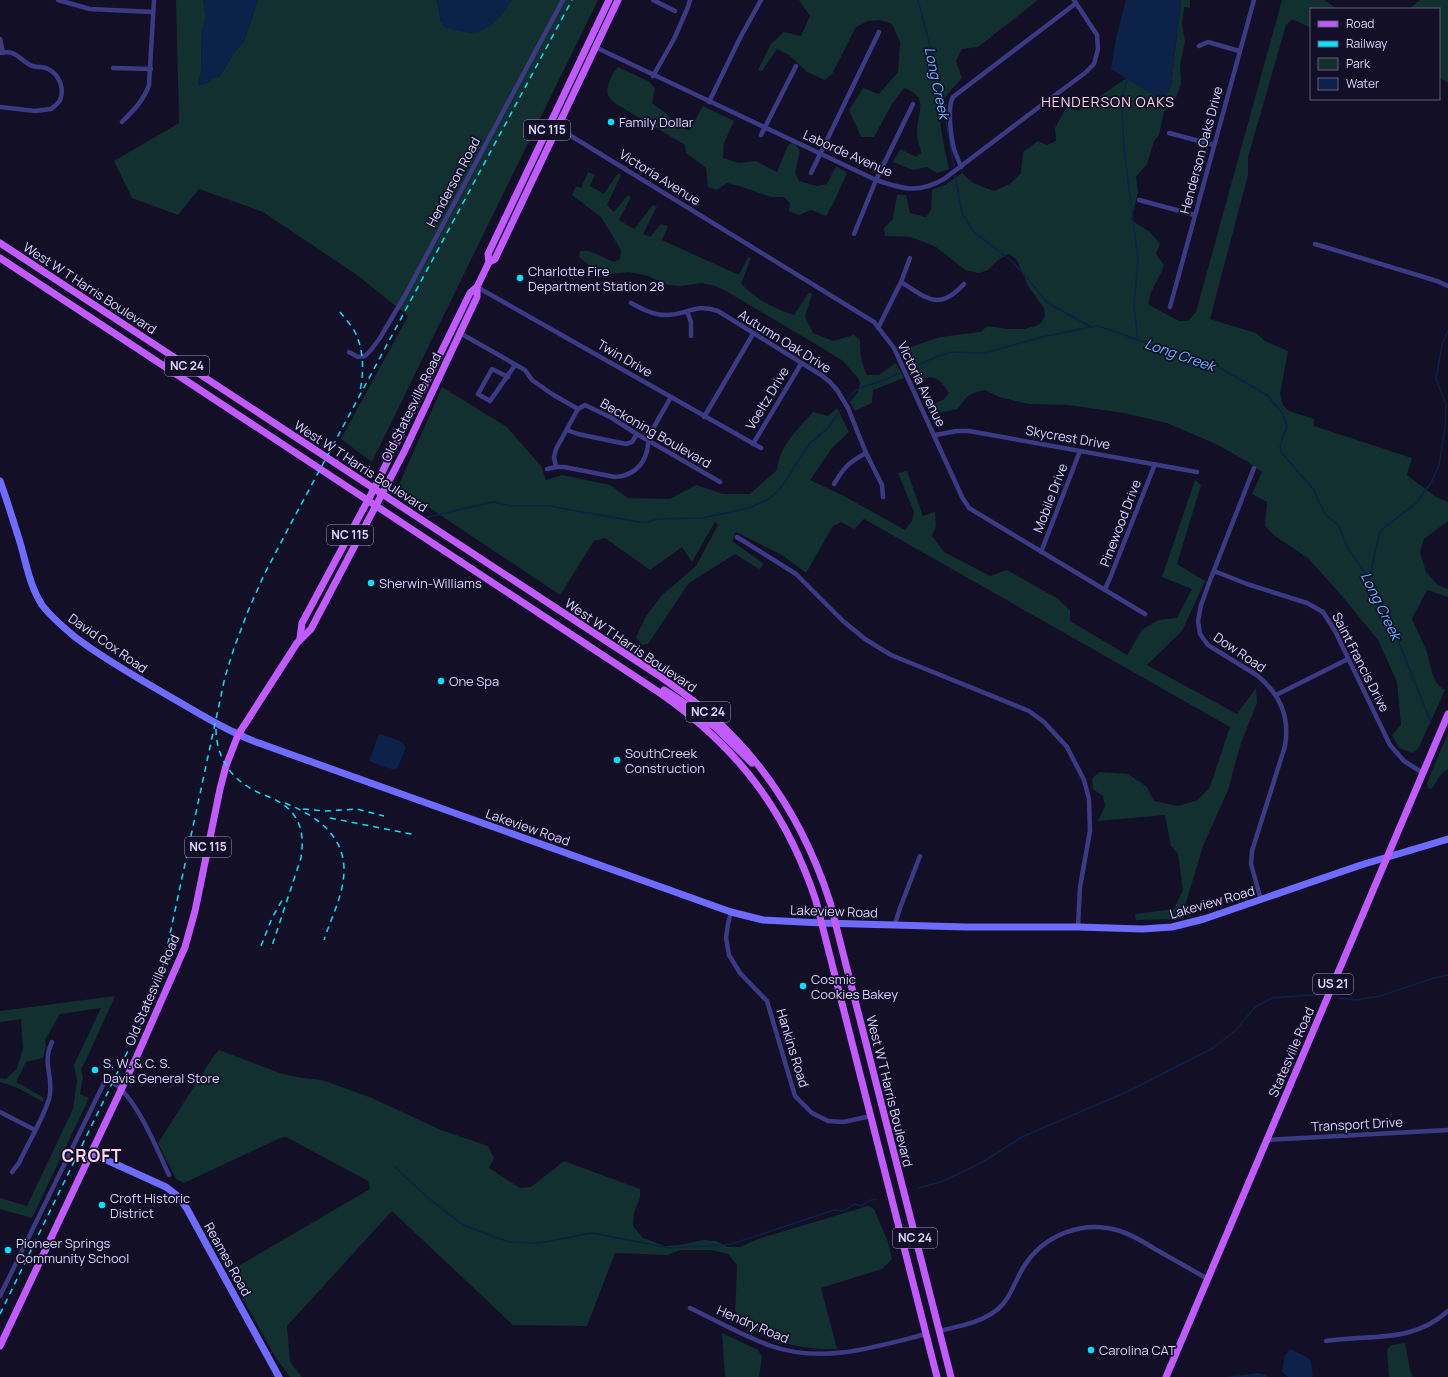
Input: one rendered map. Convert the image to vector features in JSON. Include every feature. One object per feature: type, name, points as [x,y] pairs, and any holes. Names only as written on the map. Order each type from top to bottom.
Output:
[{"type":"main road","name":"Old Statesville Road","points":[[303,636],[302,623],[368,501],[470,293],[477,287],[489,262],[495,259],[609,0]]},
{"type":"main road","name":"Old Statesville Road","points":[[554,125],[618,0]]},
{"type":"main road","name":"West W T Harris Boulevard","points":[[0,243],[658,675],[712,716],[742,746],[771,781],[791,811],[811,850],[823,880],[836,924],[951,1377]]},
{"type":"main road","name":"West W T Harris Boulevard","points":[[0,258],[675,703],[700,722],[729,750],[754,780],[779,817],[807,873],[822,924],[937,1377]]},
{"type":"main road","name":"Old Statesville Road","points":[[0,1346],[157,1013],[185,947],[195,911],[220,789],[226,766],[238,735],[303,636],[311,629],[407,444],[477,297],[477,287]]},
{"type":"main road","name":"David Cox Road","points":[[0,481],[35,591],[42,605],[52,617],[79,640],[111,663],[238,735]]},
{"type":"main road","points":[[303,636],[309,618],[328,584],[341,552]]},
{"type":"main road","points":[[628,672],[659,687],[700,713],[712,716]]},
{"type":"main road","name":"Statesville Road","points":[[1166,1377],[1448,714]]},
{"type":"main road","points":[[700,722],[709,723],[718,729],[771,781]]},
{"type":"main road","name":"Lakeview Road","points":[[238,735],[531,842],[731,912],[763,920],[822,924],[896,924],[966,927],[1078,927],[1142,929],[1172,927],[1204,919],[1360,865],[1448,839]]},
{"type":"main road","name":"Reames Road","points":[[90,1153],[163,1186],[174,1192],[179,1197],[280,1377]]},
{"type":"street","points":[[58,0],[90,9],[153,12]]},
{"type":"street","points":[[122,122],[146,94],[149,85],[154,0]]},
{"type":"street","name":"Henderson Road","points":[[349,352],[358,357],[365,356],[380,338],[412,282],[563,0]]},
{"type":"street","points":[[653,0],[675,11]]},
{"type":"street","points":[[653,76],[674,38],[690,0]]},
{"type":"street","points":[[709,102],[740,38],[761,0]]},
{"type":"street","name":"Henderson Oaks Drive","points":[[1170,307],[1254,0]]},
{"type":"street","points":[[961,167],[954,149],[950,114],[950,102],[955,94],[1036,34],[1074,2]]},
{"type":"street","name":"Laborde Avenue","points":[[595,47],[653,76],[821,153],[876,180],[901,188],[919,188],[935,184],[961,167],[1039,106],[1085,74],[1094,64],[1098,49],[1097,35],[1074,2]]},
{"type":"street","points":[[811,173],[879,32]]},
{"type":"street","points":[[0,39],[1,53],[15,53],[31,65],[47,68],[57,75],[62,86],[60,100],[51,110],[35,111],[0,107]]},
{"type":"street","points":[[1199,46],[1208,42],[1239,51]]},
{"type":"street","points":[[761,135],[796,66]]},
{"type":"street","points":[[113,68],[151,69]]},
{"type":"street","points":[[854,234],[876,180],[913,104]]},
{"type":"street","name":"Victoria Avenue","points":[[554,125],[874,322],[894,348],[962,497],[969,508],[1145,614]]},
{"type":"street","points":[[1170,133],[1214,146]]},
{"type":"street","points":[[1139,200],[1195,215]]},
{"type":"street","points":[[1315,244],[1433,279],[1448,286]]},
{"type":"street","points":[[878,328],[910,258]]},
{"type":"street","points":[[900,282],[934,301],[956,292],[964,284]]},
{"type":"street","name":"Twin Drive","points":[[477,287],[761,448]]},
{"type":"street","name":"Autumn Oak Drive","points":[[631,303],[640,308],[658,314],[667,315],[703,308],[718,311],[801,364],[821,375],[837,390],[848,408],[866,453],[882,485],[883,497]]},
{"type":"street","points":[[687,311],[691,322],[692,336]]},
{"type":"street","name":"Beckoning Boulevard","points":[[460,334],[525,370],[532,380],[578,409],[585,405],[610,417],[648,441],[720,482]]},
{"type":"street","points":[[704,417],[753,334]]},
{"type":"street","name":"Voeltz Drive","points":[[752,444],[801,364]]},
{"type":"street","points":[[508,377],[492,369],[478,394],[490,401],[508,377],[515,365]]},
{"type":"street","points":[[548,469],[564,467],[615,476],[622,476],[632,473],[642,462],[650,434],[671,398]]},
{"type":"street","points":[[556,467],[554,457],[556,449],[578,409]]},
{"type":"street","points":[[567,430],[578,434],[626,444],[632,442],[637,434]]},
{"type":"street","name":"Skycrest Drive","points":[[935,435],[957,431],[969,431],[1197,472]]},
{"type":"street","name":"Mobile Drive","points":[[1041,552],[1080,451]]},
{"type":"street","points":[[834,484],[848,463],[866,453]]},
{"type":"street","name":"Pinewood Drive","points":[[1105,589],[1154,464]]},
{"type":"street","name":"Dow Road","points":[[1254,468],[1199,614],[1199,627],[1202,637],[1213,649],[1258,676],[1276,695],[1286,724],[1286,740],[1281,762],[1252,851],[1252,864],[1261,900]]},
{"type":"street","points":[[737,537],[796,574],[843,621],[865,640],[891,655],[1028,711],[1044,722],[1067,747],[1084,780],[1089,799],[1090,831],[1080,887],[1078,927]]},
{"type":"street","name":"Saint Francis Drive","points":[[1214,571],[1318,608],[1329,620],[1387,739],[1395,752],[1404,762],[1423,773]]},
{"type":"street","points":[[1276,695],[1348,659]]},
{"type":"street","points":[[896,924],[900,908],[920,856]]},
{"type":"street","name":"Hankins Road","points":[[731,912],[726,938],[729,955],[740,973],[767,1001],[795,1096],[812,1113],[828,1121],[843,1122],[871,1116]]},
{"type":"street","points":[[12,1172],[19,1163],[49,1099],[51,1087],[47,1056],[52,1042]]},
{"type":"street","points":[[0,1296],[104,1083],[108,1080],[116,1083],[135,1108],[169,1175]]},
{"type":"street","points":[[0,1112],[35,1130]]},
{"type":"street","name":"Transport Drive","points":[[1266,1140],[1448,1130]]},
{"type":"street","points":[[939,1331],[984,1319],[992,1313],[1005,1301],[1024,1266],[1035,1252],[1052,1238],[1073,1229],[1097,1227],[1120,1231],[1135,1237],[1208,1279]]},
{"type":"street","name":"Hendry Road","points":[[690,1308],[770,1346],[800,1353],[829,1355],[859,1351],[926,1334]]},
{"type":"street","points":[[1326,1341],[1349,1338],[1386,1337],[1402,1334],[1428,1325],[1448,1311]]},
{"type":"green space","points":[[176,0],[203,0],[206,18],[202,30],[201,70],[198,86],[209,82],[213,78],[218,78],[232,55],[244,41],[258,0],[437,0],[441,22],[459,29],[474,32],[488,27],[503,13],[512,0],[598,0],[372,462],[341,439],[408,316],[357,275],[263,212],[199,189],[178,215],[132,198],[114,161],[179,123]]},
{"type":"green space","points":[[799,0],[1038,0],[978,47],[962,49],[956,61],[962,78],[950,91],[941,106],[940,112],[941,128],[949,169],[937,173],[927,167],[913,170],[893,162],[900,149],[916,157],[921,153],[917,132],[920,104],[919,99],[912,91],[904,88],[892,104],[874,137],[861,137],[849,110],[863,88],[879,94],[898,72],[900,42],[892,24],[879,20],[868,21],[856,27],[832,74],[825,80],[807,72],[789,55],[777,49],[762,71],[758,70],[771,44],[784,32],[801,36],[810,16]]},
{"type":"green space","points":[[1181,0],[1190,0],[1190,8],[1184,7],[1182,25],[1185,41],[1180,66],[1181,83],[1175,101],[1164,112],[1159,135],[1154,141],[1147,164],[1136,177],[1138,192],[1131,220],[1150,232],[1160,244],[1156,254],[1164,265],[1150,295],[1149,305],[1179,321],[1188,321],[1196,312],[1282,0],[1324,0],[1336,8],[1310,8],[1310,28],[1292,19],[1286,25],[1248,157],[1248,175],[1210,319],[1256,333],[1265,341],[1288,351],[1280,394],[1283,405],[1289,411],[1314,419],[1314,426],[1412,458],[1407,475],[1436,497],[1448,502],[1448,521],[1424,539],[1420,552],[1426,572],[1438,585],[1448,589],[1448,597],[1427,590],[1412,619],[1426,650],[1434,678],[1440,687],[1445,690],[1419,747],[1413,753],[1399,748],[1392,735],[1401,725],[1397,682],[1378,640],[1309,559],[1275,536],[1265,526],[1267,502],[1252,494],[1262,472],[1248,462],[1218,445],[1167,423],[1124,413],[1068,405],[1029,404],[999,397],[985,390],[969,396],[958,409],[938,413],[930,412],[927,406],[943,400],[949,393],[936,379],[928,378],[916,380],[899,351],[940,337],[981,332],[987,326],[1008,329],[1024,329],[1041,323],[1045,316],[1044,308],[1028,286],[1017,260],[1009,254],[998,260],[988,270],[979,273],[965,270],[936,247],[911,237],[885,236],[884,228],[893,219],[897,195],[906,195],[910,213],[926,217],[931,210],[932,190],[945,185],[962,173],[973,183],[994,191],[1010,184],[1021,173],[1023,152],[1038,141],[1047,145],[1056,141],[1055,128],[1067,106],[1078,111],[1127,78],[1155,96],[1165,97],[1171,86]]},
{"type":"green space","points":[[1420,0],[1448,0],[1448,83],[1440,78],[1440,8],[1410,8]]},
{"type":"green space","points":[[618,67],[648,81],[655,88],[652,103],[667,114],[675,124],[689,131],[703,106],[734,121],[724,143],[723,158],[738,163],[756,161],[777,172],[788,145],[794,142],[800,151],[795,173],[799,181],[817,186],[827,184],[836,166],[847,173],[826,216],[811,210],[799,215],[789,211],[790,203],[784,197],[771,197],[727,183],[717,190],[708,187],[706,168],[686,153],[685,145],[616,104],[610,98],[607,90],[608,86],[613,73]]},
{"type":"green space","points":[[588,172],[595,175],[590,186],[604,194],[618,173],[621,175],[607,205],[614,212],[628,195],[631,197],[619,220],[634,229],[653,205],[657,206],[643,234],[650,237],[661,224],[668,226],[662,240],[739,275],[748,257],[751,258],[741,284],[752,294],[772,306],[794,315],[809,292],[812,294],[805,317],[813,333],[833,341],[854,335],[860,340],[861,358],[867,375],[879,375],[896,363],[904,378],[873,390],[872,403],[855,411],[850,402],[858,392],[860,383],[858,378],[843,361],[726,291],[715,286],[702,283],[680,286],[668,285],[648,276],[629,272],[612,274],[590,266],[579,257],[580,251],[589,251],[614,262],[620,259],[621,250],[601,217],[572,195],[576,186],[581,188]]},
{"type":"green space","points":[[442,387],[507,427],[541,466],[546,480],[562,475],[610,485],[628,498],[670,499],[696,485],[723,494],[750,494],[777,470],[781,453],[785,446],[790,438],[813,412],[828,416],[837,408],[849,432],[832,448],[810,480],[842,495],[905,530],[912,521],[914,512],[898,473],[907,471],[923,516],[935,512],[936,526],[932,536],[944,552],[990,576],[1007,570],[1058,599],[1070,610],[1070,621],[1127,655],[1142,630],[1158,620],[1177,618],[1192,589],[1162,577],[1195,480],[1201,485],[1177,564],[1205,581],[1182,631],[1147,665],[1237,714],[1256,688],[1257,703],[1241,743],[1228,790],[1203,846],[1181,919],[1136,920],[1135,914],[1174,909],[1183,890],[1178,854],[1171,846],[1165,815],[1098,821],[1105,806],[1103,796],[1093,789],[1092,778],[1100,772],[1128,774],[1147,787],[1154,801],[1178,806],[1198,800],[1210,787],[1230,727],[864,519],[854,529],[841,522],[833,526],[806,573],[782,555],[736,532],[732,541],[764,564],[759,569],[735,554],[689,583],[648,644],[642,645],[636,637],[645,618],[661,596],[696,566],[718,525],[715,522],[692,562],[682,547],[650,570],[605,538],[594,541],[560,595],[398,487]]},
{"type":"green space","points":[[1448,733],[1448,769],[1440,776],[1431,789],[1428,788],[1427,783]]},
{"type":"green space","points":[[115,996],[81,1069],[83,1077],[80,1094],[89,1098],[32,1218],[0,1209],[0,1198],[27,1206],[73,1109],[77,1081],[74,1065],[101,1008],[60,1014],[45,1040],[46,1046],[43,1058],[26,1062],[16,1082],[44,1098],[43,1102],[18,1088],[0,1082],[0,1078],[6,1079],[17,1069],[23,1049],[21,1019],[0,1022],[0,1011]]},
{"type":"green space","points":[[219,1050],[280,1073],[296,1077],[322,1080],[372,1098],[441,1130],[488,1146],[494,1158],[489,1168],[520,1188],[531,1187],[564,1161],[640,1189],[640,1197],[634,1213],[633,1226],[643,1238],[665,1246],[680,1245],[703,1240],[716,1241],[728,1247],[740,1247],[758,1239],[868,1206],[874,1209],[888,1242],[892,1259],[882,1269],[821,1288],[837,1349],[809,1348],[784,1343],[735,1323],[737,1265],[728,1254],[711,1250],[680,1250],[667,1255],[615,1253],[587,1326],[513,1325],[392,1211],[287,1326],[290,1362],[302,1377],[290,1377],[276,1358],[228,1272],[370,1189],[368,1181],[286,1137],[280,1138],[184,1183],[176,1179],[158,1143]]},
{"type":"green space","points":[[722,1333],[758,1350],[762,1357],[759,1377],[725,1377]]},
{"type":"green space","points":[[1405,1343],[1410,1370],[1413,1377],[1389,1377],[1387,1350],[1391,1345]]},
{"type":"water","points":[[203,0],[258,0],[244,41],[232,55],[218,78],[213,78],[210,82],[198,86],[201,70],[202,29],[206,18]]},
{"type":"water","points":[[437,0],[512,0],[503,13],[492,23],[480,31],[470,33],[445,28],[441,22]]},
{"type":"water","points":[[1126,0],[1181,0],[1171,86],[1165,97],[1155,96],[1111,69],[1116,38]]},
{"type":"water","points":[[379,734],[398,740],[406,747],[398,767],[395,769],[387,768],[369,761]]},
{"type":"water","points":[[1291,1349],[1310,1360],[1313,1377],[1288,1377],[1282,1372],[1285,1355]]},
{"type":"water","points":[[1258,1373],[1267,1375],[1267,1377],[1226,1377]]},
{"type":"waterway","name":"Long Creek","points":[[918,0],[939,81],[954,167]]},
{"type":"waterway","points":[[1128,78],[1123,93],[1122,108],[1124,149],[1138,259],[1134,306],[1138,340]]},
{"type":"waterway","name":"Long Creek","points":[[955,175],[962,213],[973,231],[1014,263],[1048,303],[1091,327]]},
{"type":"waterway","name":"Long Creek","points":[[908,369],[951,352],[985,353],[1042,337],[1096,326],[1167,351],[1210,362],[1267,395],[1283,414],[1287,427],[1280,445],[1281,452],[1313,489],[1325,514],[1339,526],[1347,547],[1369,579],[1388,615],[1431,723]]},
{"type":"waterway","points":[[1369,579],[1380,531],[1416,503],[1431,483],[1439,465],[1445,428],[1446,404],[1436,379],[1442,345],[1448,331]]},
{"type":"waterway","points":[[847,400],[859,388],[902,372]]},
{"type":"waterway","points":[[428,517],[493,502],[512,506],[549,506],[645,523],[657,519],[702,518],[749,508],[769,499],[780,489],[810,443],[828,428],[841,410]]},
{"type":"waterway","points":[[1339,998],[1356,1000],[1380,996],[1434,978],[1448,975]]},
{"type":"waterway","points":[[919,1188],[941,1182],[981,1163],[1022,1137],[1131,1090],[1213,1048],[1235,1031],[1255,1007],[1272,998],[1319,995]]},
{"type":"waterway","points":[[395,1167],[427,1197],[463,1225],[509,1242],[539,1243],[592,1233],[670,1248],[732,1244],[834,1210],[844,1211],[854,1204],[862,1206],[868,1201],[876,1199]]},
{"type":"railway","points":[[0,1314],[141,1024],[150,1002],[164,962],[225,677],[248,611],[264,575],[288,529],[572,0]]},
{"type":"railway","points":[[340,312],[355,332],[360,346],[363,369],[360,391]]},
{"type":"railway","points":[[216,729],[218,746],[228,769],[240,781],[250,788],[283,804],[295,817],[301,831],[301,858],[271,949]]},
{"type":"railway","points":[[285,803],[310,815],[321,823],[337,842],[342,854],[344,867],[342,889],[324,940]]},
{"type":"railway","points":[[303,809],[326,811],[357,809],[384,816]]},
{"type":"railway","points":[[330,818],[416,835]]},
{"type":"railway","points":[[261,946],[272,918],[284,897]]},
{"type":"place","name":"Family Dollar","points":[[611,122]]},
{"type":"place","name":"Charlotte Fire Department Station 28","points":[[520,278]]},
{"type":"place","name":"Sherwin-Williams","points":[[371,583]]},
{"type":"place","name":"One Spa","points":[[441,681]]},
{"type":"place","name":"SouthCreek Construction","points":[[617,760]]},
{"type":"place","name":"Cosmic Cookies Bakey","points":[[803,986]]},
{"type":"place","name":"S. W. & C. S. Davis General Store","points":[[95,1070]]},
{"type":"place","name":"Croft Historic District","points":[[102,1205]]},
{"type":"place","name":"Pioneer Springs Community School","points":[[8,1250]]},
{"type":"place","name":"Carolina CAT","points":[[1091,1350]]},
{"type":"district","name":"HENDERSON OAKS","points":[[1108,102]]},
{"type":"district","name":"CROFT","points":[[92,1156]]}]
